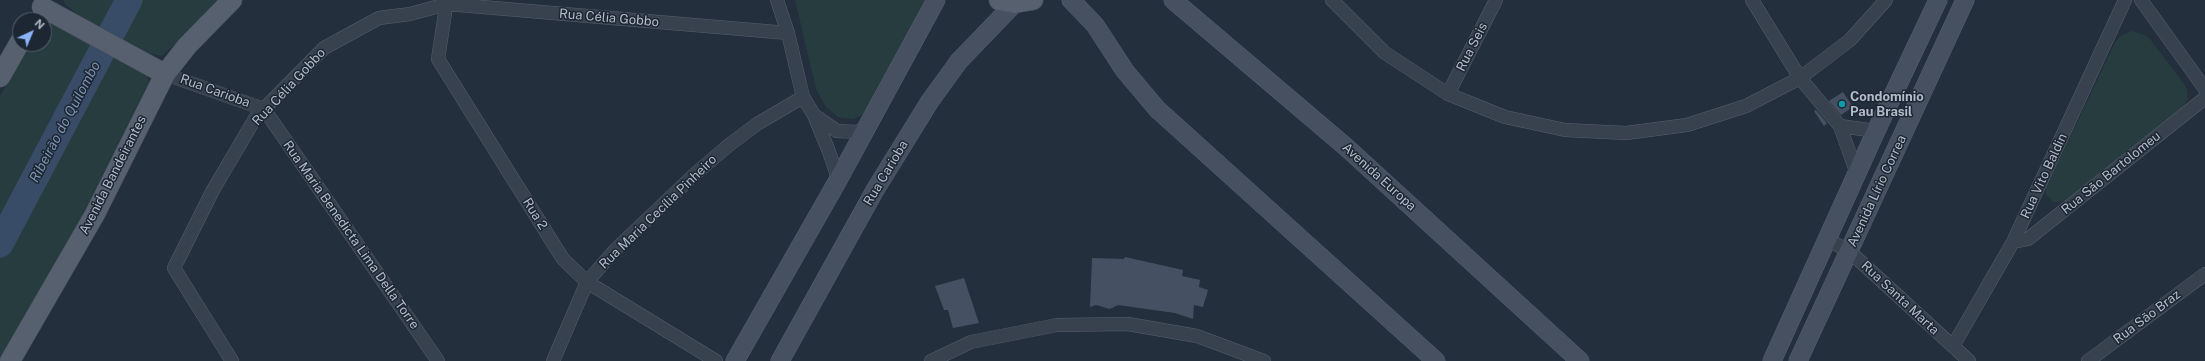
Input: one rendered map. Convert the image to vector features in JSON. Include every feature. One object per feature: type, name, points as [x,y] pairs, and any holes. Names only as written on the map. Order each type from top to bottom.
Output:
[{"type":"main road","name":"Avenida Bandeirantes","points":[[10,361],[95,214],[165,74],[187,46],[232,0]]},
{"type":"main road","points":[[735,361],[837,182],[936,0]]},
{"type":"main road","points":[[1071,0],[1094,25],[1125,71],[1157,109],[1436,361]]},
{"type":"main road","name":"Avenida Europa","points":[[1173,0],[1346,147],[1580,361]]},
{"type":"main road","name":"Avenida Lírio Correa","points":[[1772,361],[1876,131],[1938,0]]},
{"type":"main road","name":"Avenida Lírio Correa","points":[[1798,361],[1965,0]]},
{"type":"main road","name":"Rua Carioba","points":[[780,361],[875,190],[930,101],[959,62],[1016,1]]},
{"type":"main road","points":[[41,9],[81,28],[165,74]]},
{"type":"main road","points":[[0,77],[14,52]]},
{"type":"street","points":[[777,0],[788,33],[803,97],[814,114],[836,172],[837,182]]},
{"type":"street","points":[[1332,0],[1385,53],[1448,94],[1505,117],[1527,122],[1565,130],[1626,133],[1687,125],[1746,106],[1800,78],[1850,40],[1886,0]]},
{"type":"street","name":"Rua Seis","points":[[1448,94],[1496,0]]},
{"type":"street","points":[[1752,0],[1800,78],[1840,126],[1857,174]]},
{"type":"street","name":"Rua Vito Baldin","points":[[1953,346],[2013,242],[2125,0]]},
{"type":"street","points":[[2141,0],[2205,89]]},
{"type":"street","name":"Rua Célia Gobbo","points":[[232,361],[174,268],[213,190],[256,117],[324,48],[379,18],[410,14],[447,2],[788,33]]},
{"type":"street","name":"Rua 2","points":[[447,2],[438,59],[563,259],[587,282],[716,361]]},
{"type":"street","name":"Rua Carioba","points":[[165,74],[264,109]]},
{"type":"street","name":"Rua Maria Cecília Pinheiro","points":[[553,361],[587,282],[615,250],[695,174],[757,124],[803,97]]},
{"type":"street","name":"Rua São Bartolomeu","points":[[2013,242],[2028,239],[2205,98]]},
{"type":"street","name":"Rua Maria Benedicta Lima Della Torre","points":[[264,109],[438,361]]},
{"type":"street","points":[[814,114],[837,131],[858,132],[866,128]]},
{"type":"street","points":[[1840,126],[1876,131]]},
{"type":"street","name":"Rua Santa Marta","points":[[1828,240],[1849,250],[1969,361]]},
{"type":"street","name":"Rua São Braz","points":[[2088,361],[2205,274]]},
{"type":"street","points":[[931,361],[971,342],[1057,325],[1128,324],[1197,336],[1264,361]]},
{"type":"green space","points":[[64,0],[217,0],[180,40],[161,56],[149,53],[78,15],[65,4]]},
{"type":"green space","points":[[795,0],[927,0],[867,110],[861,116],[853,119],[838,117],[826,107],[816,89]]},
{"type":"green space","points":[[52,21],[56,21],[145,71],[149,82],[86,209],[0,358],[0,96],[25,52],[52,52]]},
{"type":"green space","points":[[2131,31],[2145,35],[2150,39],[2185,85],[2188,99],[2182,108],[2064,201],[2053,202],[2046,194],[2046,187],[2115,43],[2119,37]]},
{"type":"building","name":"Condomínio Pau Brasil","points":[[1843,92],[1853,107],[1841,115],[1829,101]]},
{"type":"building","points":[[1816,110],[1827,123],[1824,126],[1814,111]]},
{"type":"building","points":[[1125,257],[1183,270],[1182,276],[1200,280],[1199,287],[1208,290],[1203,307],[1194,305],[1193,319],[1175,313],[1118,305],[1110,309],[1096,305],[1090,307],[1092,258],[1124,259]]},
{"type":"building","points":[[964,278],[979,323],[953,328],[948,310],[944,310],[935,286]]},
{"type":"waterway","name":"Ribeirão do Quilombo","points":[[0,244],[129,0]]},
{"type":"place","name":"Condomínio Pau Brasil","points":[[1842,104]]}]
